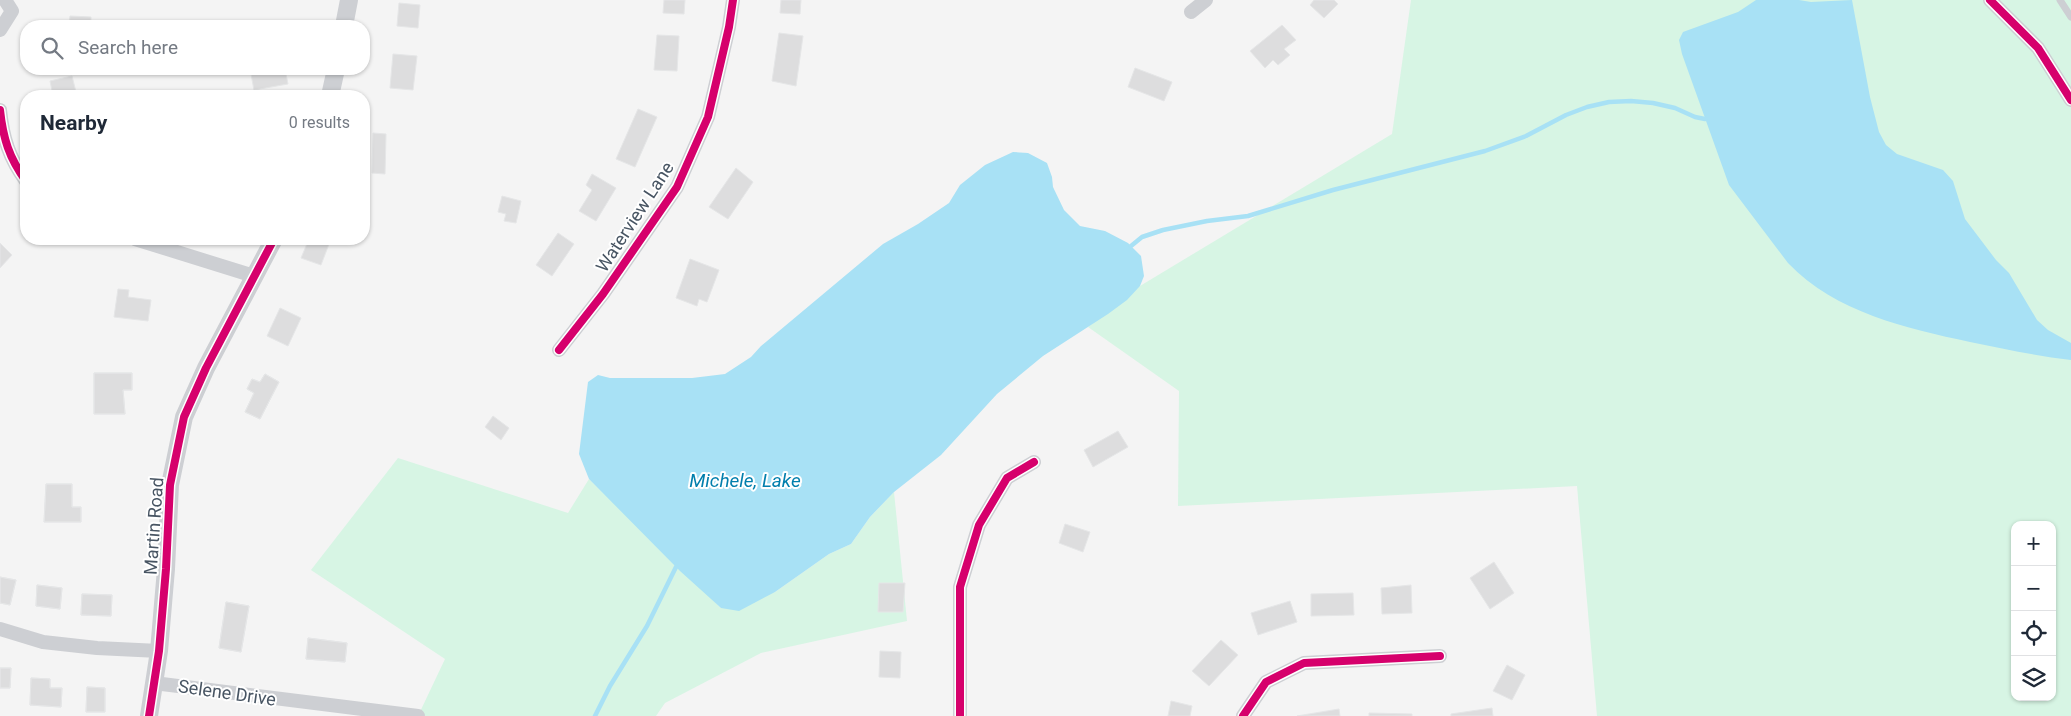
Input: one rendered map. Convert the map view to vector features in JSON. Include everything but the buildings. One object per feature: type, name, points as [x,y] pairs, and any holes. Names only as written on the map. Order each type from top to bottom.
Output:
[{"type":"street","points":[[0,30],[12,12],[5,0]]},
{"type":"street","points":[[345,20],[349,0]]},
{"type":"street","name":"Waterview Lane","points":[[558,350],[603,294],[677,187],[708,117],[729,27],[733,0]]},
{"type":"street","points":[[1191,12],[1206,0]]},
{"type":"street","points":[[1990,0],[2038,48],[2071,100]]},
{"type":"street","points":[[331,90],[335,75]]},
{"type":"street","points":[[0,110],[2,129],[14,165],[20,173]]},
{"type":"street","points":[[154,245],[254,276]]},
{"type":"street","name":"Martin Road","points":[[149,716],[159,651],[166,570],[170,485],[182,427],[206,368],[271,245]]},
{"type":"street","points":[[960,716],[960,587],[978,525],[1007,478],[1034,462]]},
{"type":"street","points":[[0,629],[43,642],[97,648],[159,651]]},
{"type":"street","points":[[1243,716],[1266,682],[1304,663],[1440,656]]},
{"type":"street","name":"Selene Drive","points":[[154,683],[418,716]]},
{"type":"lane","points":[[2060,0],[2071,17]]},
{"type":"green space","points":[[1411,0],[2071,0],[2071,716],[1597,716],[1577,486],[1178,506],[1179,391],[1088,327],[1140,286],[1392,134]]},
{"type":"green space","points":[[398,458],[568,513],[589,479],[721,608],[775,592],[829,554],[851,544],[870,517],[894,492],[907,621],[761,653],[665,703],[656,716],[418,716],[445,659],[311,570]]},
{"type":"water","points":[[1756,0],[1799,0],[1811,2],[1852,0],[1870,97],[1879,132],[1886,145],[1897,154],[1943,170],[1953,181],[1965,219],[1996,260],[2009,273],[2037,320],[2048,330],[2071,343],[2071,360],[1946,337],[1873,316],[1828,294],[1807,280],[1788,263],[1729,185],[1682,54],[1679,40],[1683,32],[1738,12]]},
{"type":"water","name":"Michele, Lake","points":[[1013,152],[1028,153],[1047,163],[1053,187],[1064,210],[1080,226],[1105,231],[1128,243],[1141,256],[1144,276],[1140,286],[1127,300],[1043,356],[997,394],[941,455],[894,492],[870,517],[851,544],[829,554],[775,592],[739,611],[721,608],[680,571],[589,479],[579,454],[588,382],[598,375],[610,378],[692,378],[725,374],[751,357],[761,346],[883,244],[949,203],[960,185],[985,165]]},
{"type":"waterway","points":[[1131,246],[1142,237],[1163,230],[1207,221],[1248,216],[1333,190],[1485,151],[1526,136],[1566,115],[1587,107],[1609,102],[1653,103],[1675,108],[1695,117],[1705,119]]},
{"type":"waterway","points":[[595,716],[610,686],[647,626],[676,567]]},
{"type":"cycle path","points":[[559,350],[603,294],[677,187],[708,117],[729,27],[733,0]]},
{"type":"cycle path","points":[[1990,0],[2038,48],[2071,100]]},
{"type":"cycle path","points":[[0,110],[8,147],[20,172]]},
{"type":"cycle path","points":[[149,716],[159,651],[166,569],[170,485],[184,417],[206,368],[271,245]]},
{"type":"cycle path","points":[[960,716],[960,587],[979,525],[1007,478],[1034,462]]},
{"type":"cycle path","points":[[1243,716],[1266,682],[1304,663],[1440,656]]}]
